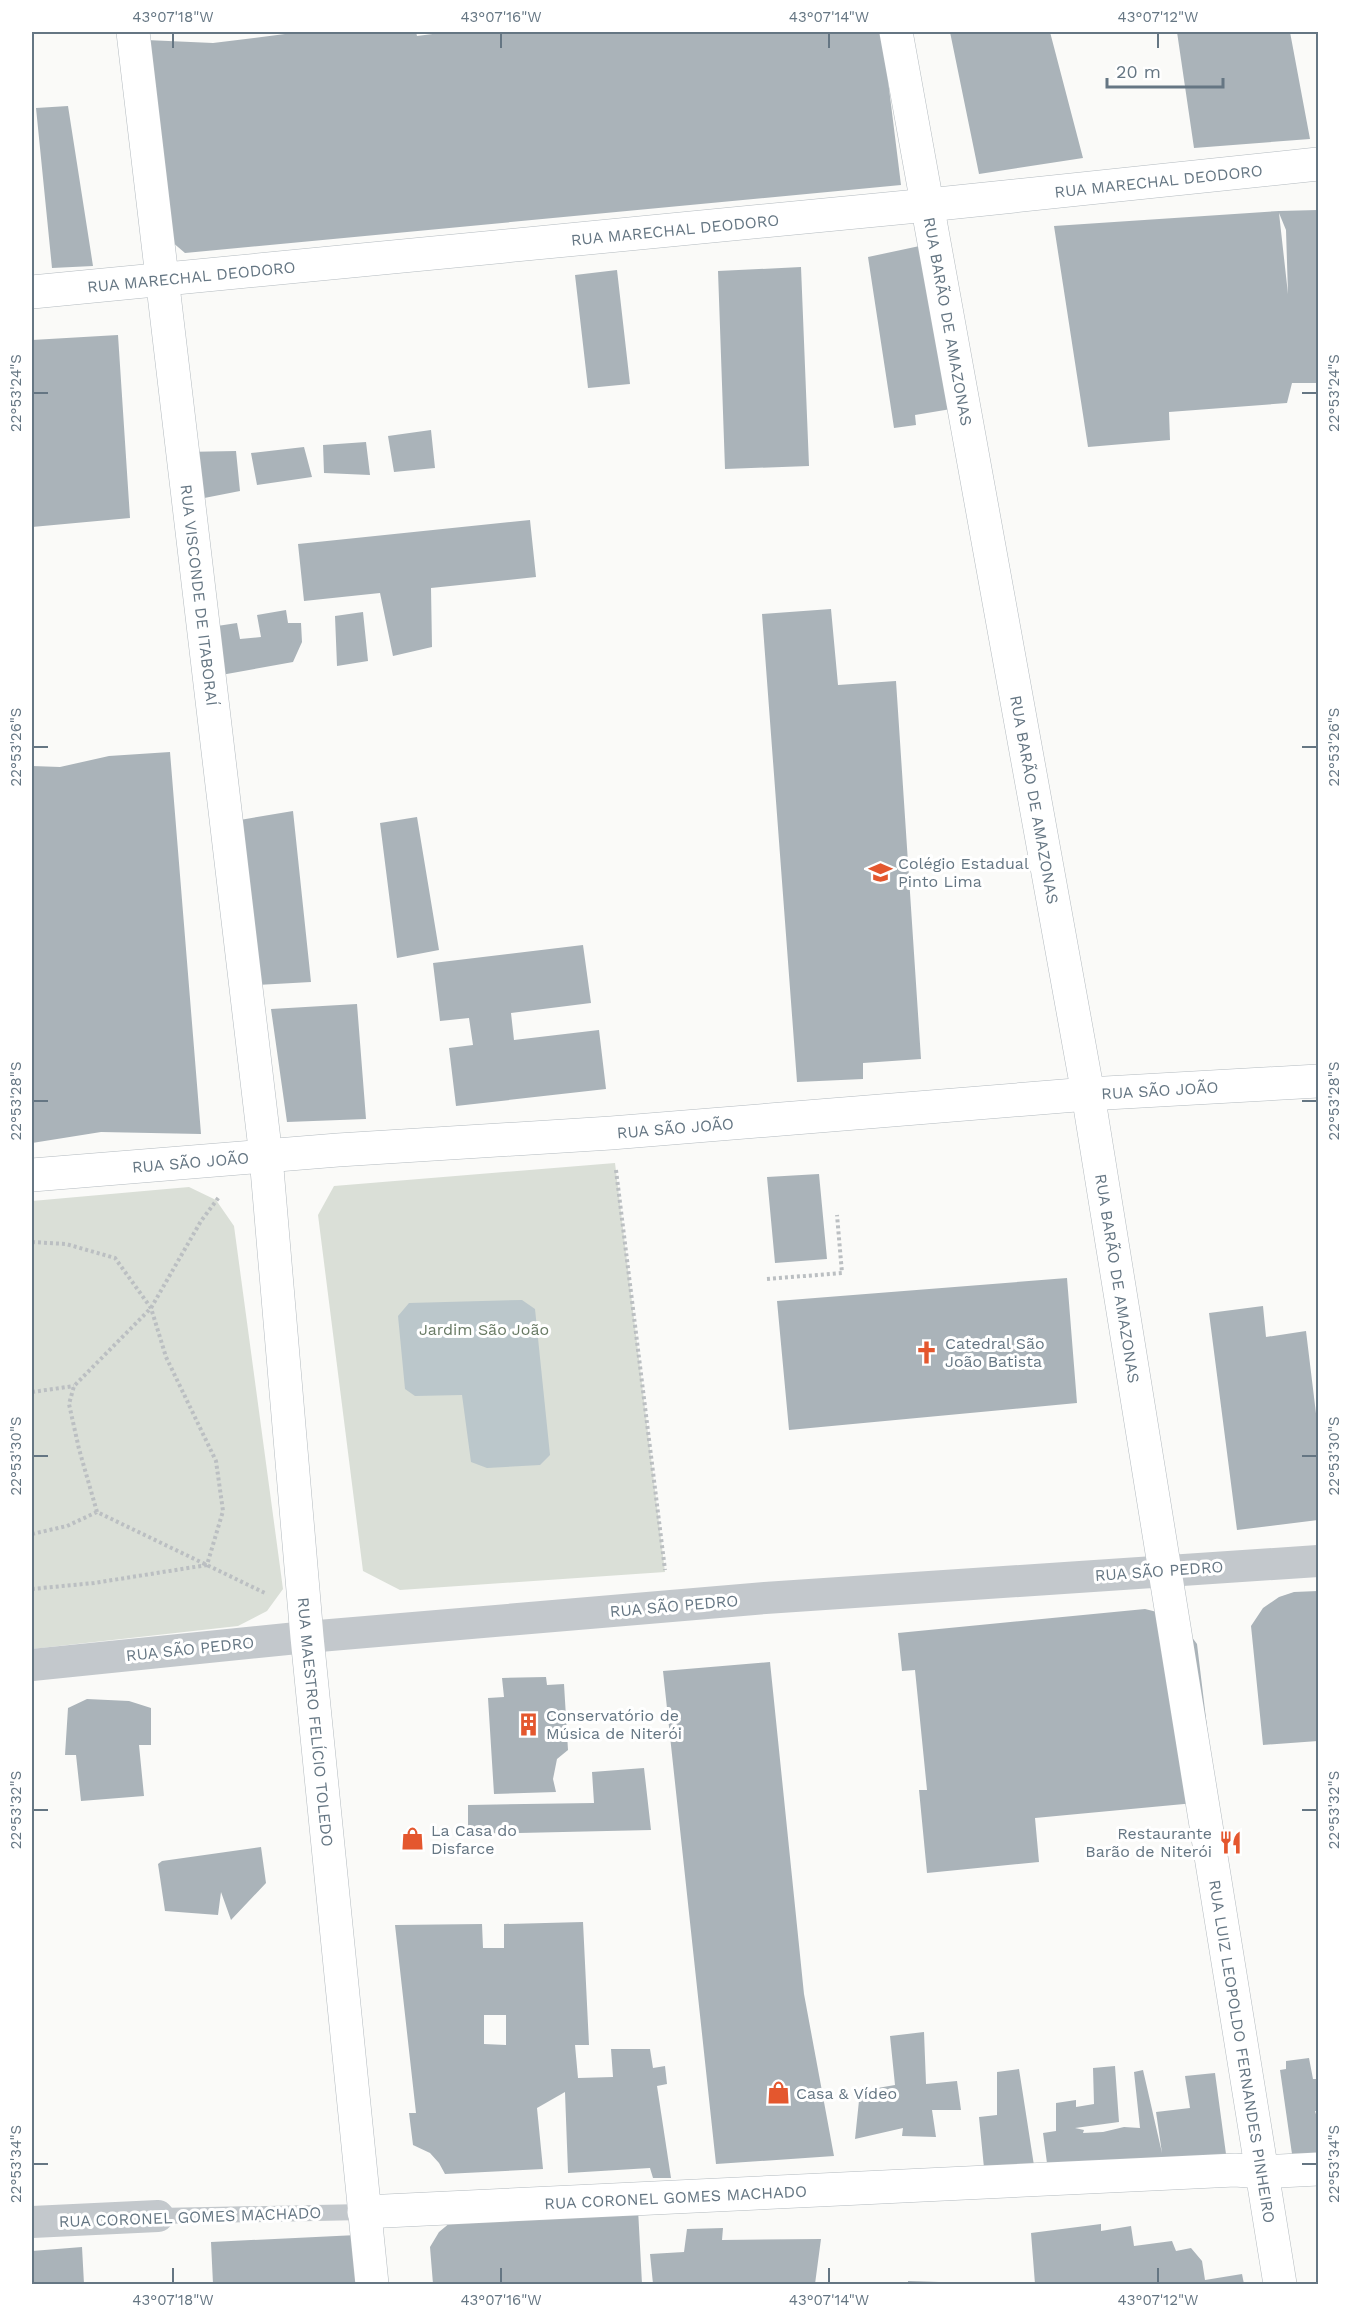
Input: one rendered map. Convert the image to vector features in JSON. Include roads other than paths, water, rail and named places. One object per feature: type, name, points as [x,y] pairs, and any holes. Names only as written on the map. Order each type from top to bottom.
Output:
[{"type":"street","name":"RUA VISCONDE DE ITABORAÍ","points":[[133,32],[266,1157]]},
{"type":"street","name":"RUA BARÃO DE AMAZONAS","points":[[896,32],[1088,1094],[1165,1570]]},
{"type":"street","name":"RUA MARECHAL DEODORO","points":[[32,292],[928,205],[1318,164]]},
{"type":"street","name":"RUA SÃO JOÃO","points":[[32,1175],[350,1150],[611,1133],[1088,1094],[1318,1081]]},
{"type":"street","name":"RUA MAESTRO FELÍCIO TOLEDO","points":[[266,1157],[307,1637],[372,2284]]},
{"type":"street","name":"RUA SÃO PEDRO","points":[[32,1665],[307,1637],[777,1597],[1318,1561]]},
{"type":"street","name":"RUA LUIZ LEOPOLDO FERNANDES PINHEIRO","points":[[1165,1570],[1280,2284]]},
{"type":"street","name":"RUA CORONEL GOMES MACHADO","points":[[364,2212],[1212,2171],[1262,2172],[1318,2169]]},
{"type":"street","name":"RUA CORONEL GOMES MACHADO","points":[[32,2222],[158,2216]]},
{"type":"lane","name":"RUA CORONEL GOMES MACHADO","points":[[158,2216],[364,2212]]},
{"type":"place","name":"Colégio Estadual Pinto Lima","points":[[880,872]]},
{"type":"place","name":"Catedral São João Batista","points":[[927,1352]]},
{"type":"place","name":"Conservatório de Música de Niterói","points":[[528,1724]]},
{"type":"place","name":"La Casa do Disfarce","points":[[413,1839]]},
{"type":"place","name":"Restaurante Barão de Niterói","points":[[1230,1842]]},
{"type":"place","name":"Casa & Vídeo","points":[[778,2093]]},
{"type":"park label","name":"Jardim São João","points":[[484,1329]]}]
